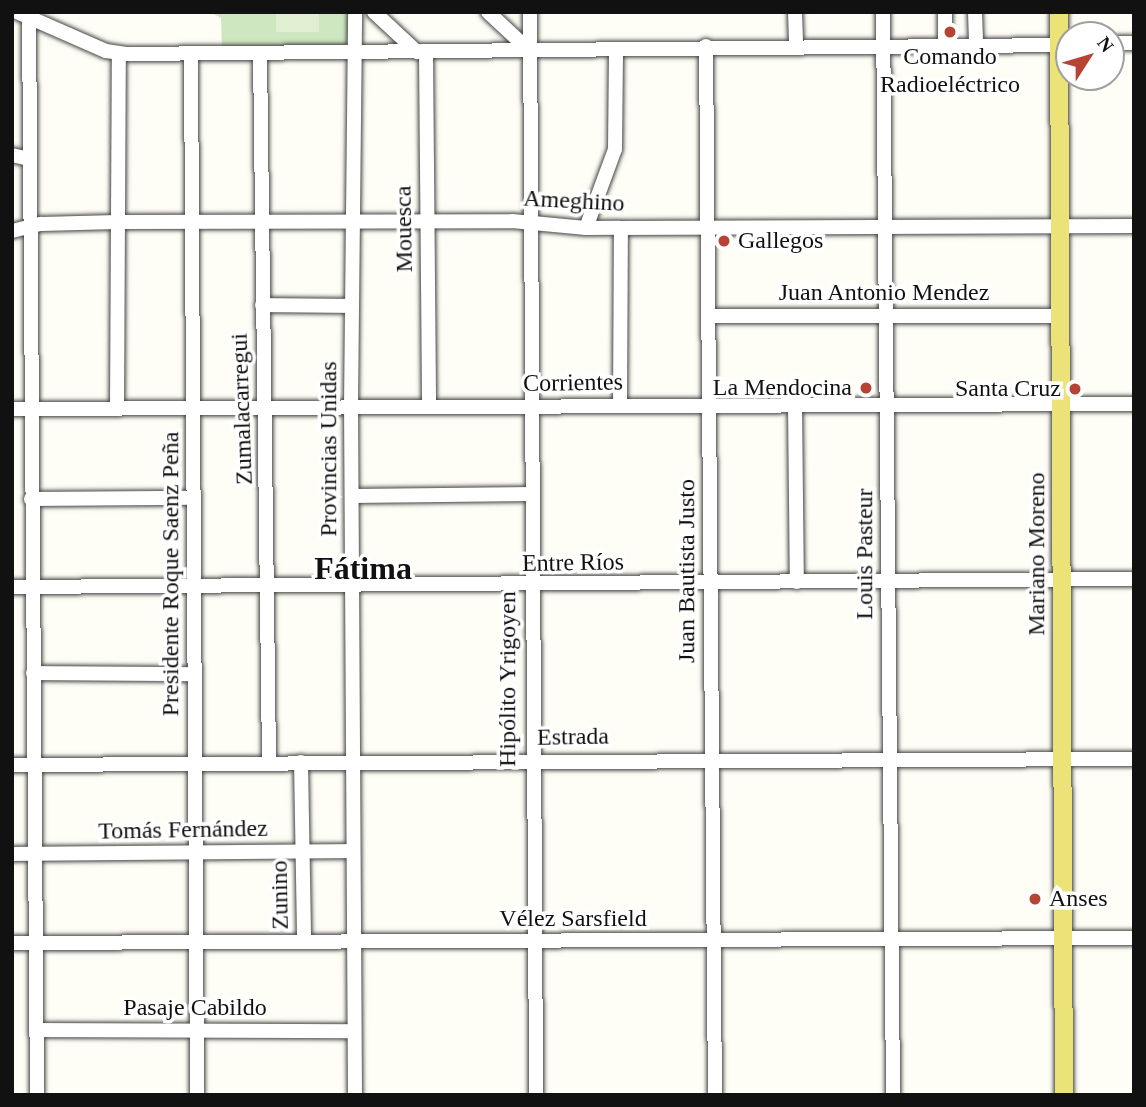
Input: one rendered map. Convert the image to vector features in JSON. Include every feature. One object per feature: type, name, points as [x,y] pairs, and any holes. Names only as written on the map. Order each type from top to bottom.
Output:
[{"type":"main road","name":"Mariano Moreno","points":[[1063,91],[1060,226],[1064,1095]]},
{"type":"street","name":"Provincias Unidas","points":[[355,12],[351,221],[355,1095]]},
{"type":"street","points":[[374,12],[422,52]]},
{"type":"street","points":[[488,12],[530,51]]},
{"type":"street","name":"Hipólito Yrigoyen","points":[[530,12],[533,494],[531,761],[536,1095]]},
{"type":"street","points":[[795,12],[796,45]]},
{"type":"street","name":"Louis Pasteur","points":[[883,12],[892,1095]]},
{"type":"street","points":[[945,12],[945,45]]},
{"type":"street","points":[[975,12],[976,45]]},
{"type":"street","points":[[37,1095],[30,228],[25,14],[119,54],[616,50],[796,45],[1055,45]]},
{"type":"street","name":"Juan Bautista Justo","points":[[706,46],[715,1095]]},
{"type":"street","points":[[586,228],[615,149],[616,50]]},
{"type":"street","name":"Mouesca","points":[[422,52],[429,406]]},
{"type":"street","name":"Presidente Roque Saenz Peña","points":[[191,53],[197,1095]]},
{"type":"street","name":"Zumalacarregui","points":[[260,53],[260,222],[269,587],[269,763]]},
{"type":"street","points":[[117,407],[119,54]]},
{"type":"street","points":[[12,155],[29,159]]},
{"type":"street","name":"Ameghino","points":[[12,232],[41,224],[117,222],[427,221],[586,228],[1134,226]]},
{"type":"street","points":[[620,405],[621,228]]},
{"type":"street","points":[[262,305],[351,306]]},
{"type":"street","name":"Juan Antonio Mendez","points":[[708,316],[1061,316]]},
{"type":"street","name":"Corrientes","points":[[12,409],[1134,404]]},
{"type":"street","points":[[795,405],[797,582]]},
{"type":"street","points":[[352,496],[533,494]]},
{"type":"street","points":[[32,499],[193,498]]},
{"type":"street","name":"Entre Ríos","points":[[12,587],[531,586],[1134,579]]},
{"type":"street","points":[[33,673],[194,674]]},
{"type":"street","name":"Estrada","points":[[12,765],[711,758],[888,761],[1134,759]]},
{"type":"street","name":"Zunino","points":[[301,762],[304,942]]},
{"type":"street","name":"Tomás Fernández","points":[[12,854],[353,851]]},
{"type":"street","name":"Vélez Sarsfield","points":[[12,943],[1134,937]]},
{"type":"street","name":"Pasaje Cabildo","points":[[37,1031],[354,1031]]},
{"type":"green space","points":[[210,12],[352,12],[350,49],[222,50],[221,18]]},
{"type":"green space","points":[[276,12],[319,12],[319,32],[276,32]]},
{"type":"place","name":"Comando Radioeléctrico","points":[[950,32]]},
{"type":"place","name":"Gallegos","points":[[724,241]]},
{"type":"place","name":"La Mendocina","points":[[866,388]]},
{"type":"place","name":"Santa Cruz","points":[[1075,389]]},
{"type":"place","name":"Anses","points":[[1035,899]]},
{"type":"district","name":"Fátima","points":[[363,568]]}]
